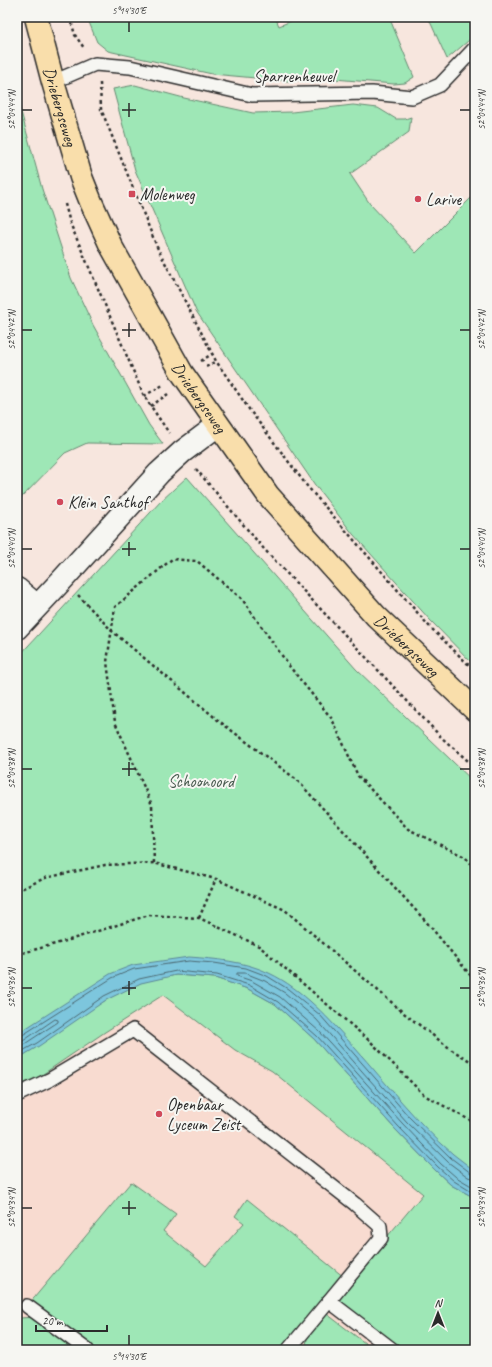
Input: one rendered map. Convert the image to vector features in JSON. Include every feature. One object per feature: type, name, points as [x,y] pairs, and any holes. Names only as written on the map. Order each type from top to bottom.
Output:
[{"type":"main road","name":"Driebergseweg","points":[[36,17],[53,82],[81,177],[111,246],[182,373],[268,495],[376,616],[475,710]]},
{"type":"street","points":[[17,628],[159,473],[182,452],[218,425]]},
{"type":"street","points":[[17,589],[36,606]]},
{"type":"lane","name":"Sparrenheuvel","points":[[53,82],[96,64],[130,67],[252,95],[372,93],[412,97],[440,85],[475,48]]},
{"type":"lane","points":[[17,1095],[49,1080],[133,1030],[355,1204],[380,1226],[381,1238],[289,1350]]},
{"type":"lane","points":[[328,1301],[392,1350]]},
{"type":"lane","points":[[27,1306],[87,1350]]},
{"type":"path","name":"Driebergseweg","points":[[70,17],[76,35],[96,64],[100,86],[101,109],[157,247],[216,361],[251,412],[307,486],[429,626],[475,670]]},
{"type":"path","name":"Driebergseweg","points":[[151,406],[182,452],[264,549],[442,738],[475,767]]},
{"type":"path","points":[[154,863],[152,805],[115,722],[107,662],[115,607],[172,559],[197,561],[242,599],[290,667],[332,719],[358,776],[408,829],[465,857],[475,868]]},
{"type":"path","points":[[63,579],[112,631],[219,722],[297,780],[430,926],[475,981]]},
{"type":"path","points":[[17,891],[45,878],[105,865],[154,863],[216,879],[285,910],[405,1014],[452,1050],[475,1064]]},
{"type":"path","points":[[199,918],[216,879]]},
{"type":"path","points":[[17,953],[66,941],[149,915],[199,918],[259,946],[371,1042],[424,1095],[475,1123]]},
{"type":"shaded area","points":[[209,967],[475,1178],[475,1350],[17,1350],[17,1043]]},
{"type":"green space","points":[[87,17],[275,17],[279,26],[301,17],[389,17],[414,77],[405,83],[394,84],[334,79],[288,81],[212,74],[108,51],[97,42]]},
{"type":"green space","points":[[428,17],[475,17],[475,35],[447,59]]},
{"type":"green space","points":[[135,85],[184,98],[253,113],[292,112],[353,105],[378,108],[396,119],[411,117],[409,132],[350,174],[370,204],[416,253],[475,194],[475,666],[430,620],[353,534],[315,485],[196,311],[135,170],[113,89]]},
{"type":"green space","points":[[17,97],[42,189],[71,278],[93,325],[149,425],[163,444],[87,443],[65,453],[18,501],[17,500]]},
{"type":"green space","name":"Schoonoord","points":[[187,477],[356,669],[475,783],[475,1178],[291,1002],[209,967],[119,981],[17,1043],[17,658],[161,501]]},
{"type":"green space","points":[[176,975],[215,978],[248,989],[275,1004],[314,1039],[395,1129],[435,1170],[451,1185],[475,1198],[475,1350],[405,1350],[334,1300],[423,1194],[272,1071],[235,1050],[163,995],[24,1087],[17,1090],[17,1059],[123,990],[140,983]]},
{"type":"green space","points":[[131,1182],[176,1214],[163,1231],[206,1266],[244,1223],[235,1216],[247,1199],[344,1277],[283,1346],[283,1350],[96,1350],[29,1304]]},
{"type":"green space","points":[[323,1311],[374,1350],[306,1350],[307,1336]]},
{"type":"green space","points":[[36,1317],[81,1350],[17,1350],[17,1321],[20,1318]]},
{"type":"water","points":[[189,957],[230,961],[259,969],[281,980],[305,996],[336,1027],[402,1103],[427,1129],[453,1154],[475,1171],[475,1198],[451,1185],[435,1170],[395,1129],[314,1039],[275,1004],[248,989],[215,978],[176,975],[141,983],[106,1000],[39,1046],[17,1059],[17,1034],[110,974],[133,965]]},
{"type":"place","name":"Molenweg","points":[[132,194]]},
{"type":"place","name":"Larive","points":[[418,199]]},
{"type":"place","name":"Klein Santhof","points":[[60,502]]},
{"type":"place","name":"Openbaar Lyceum Zeist","points":[[159,1114]]}]
